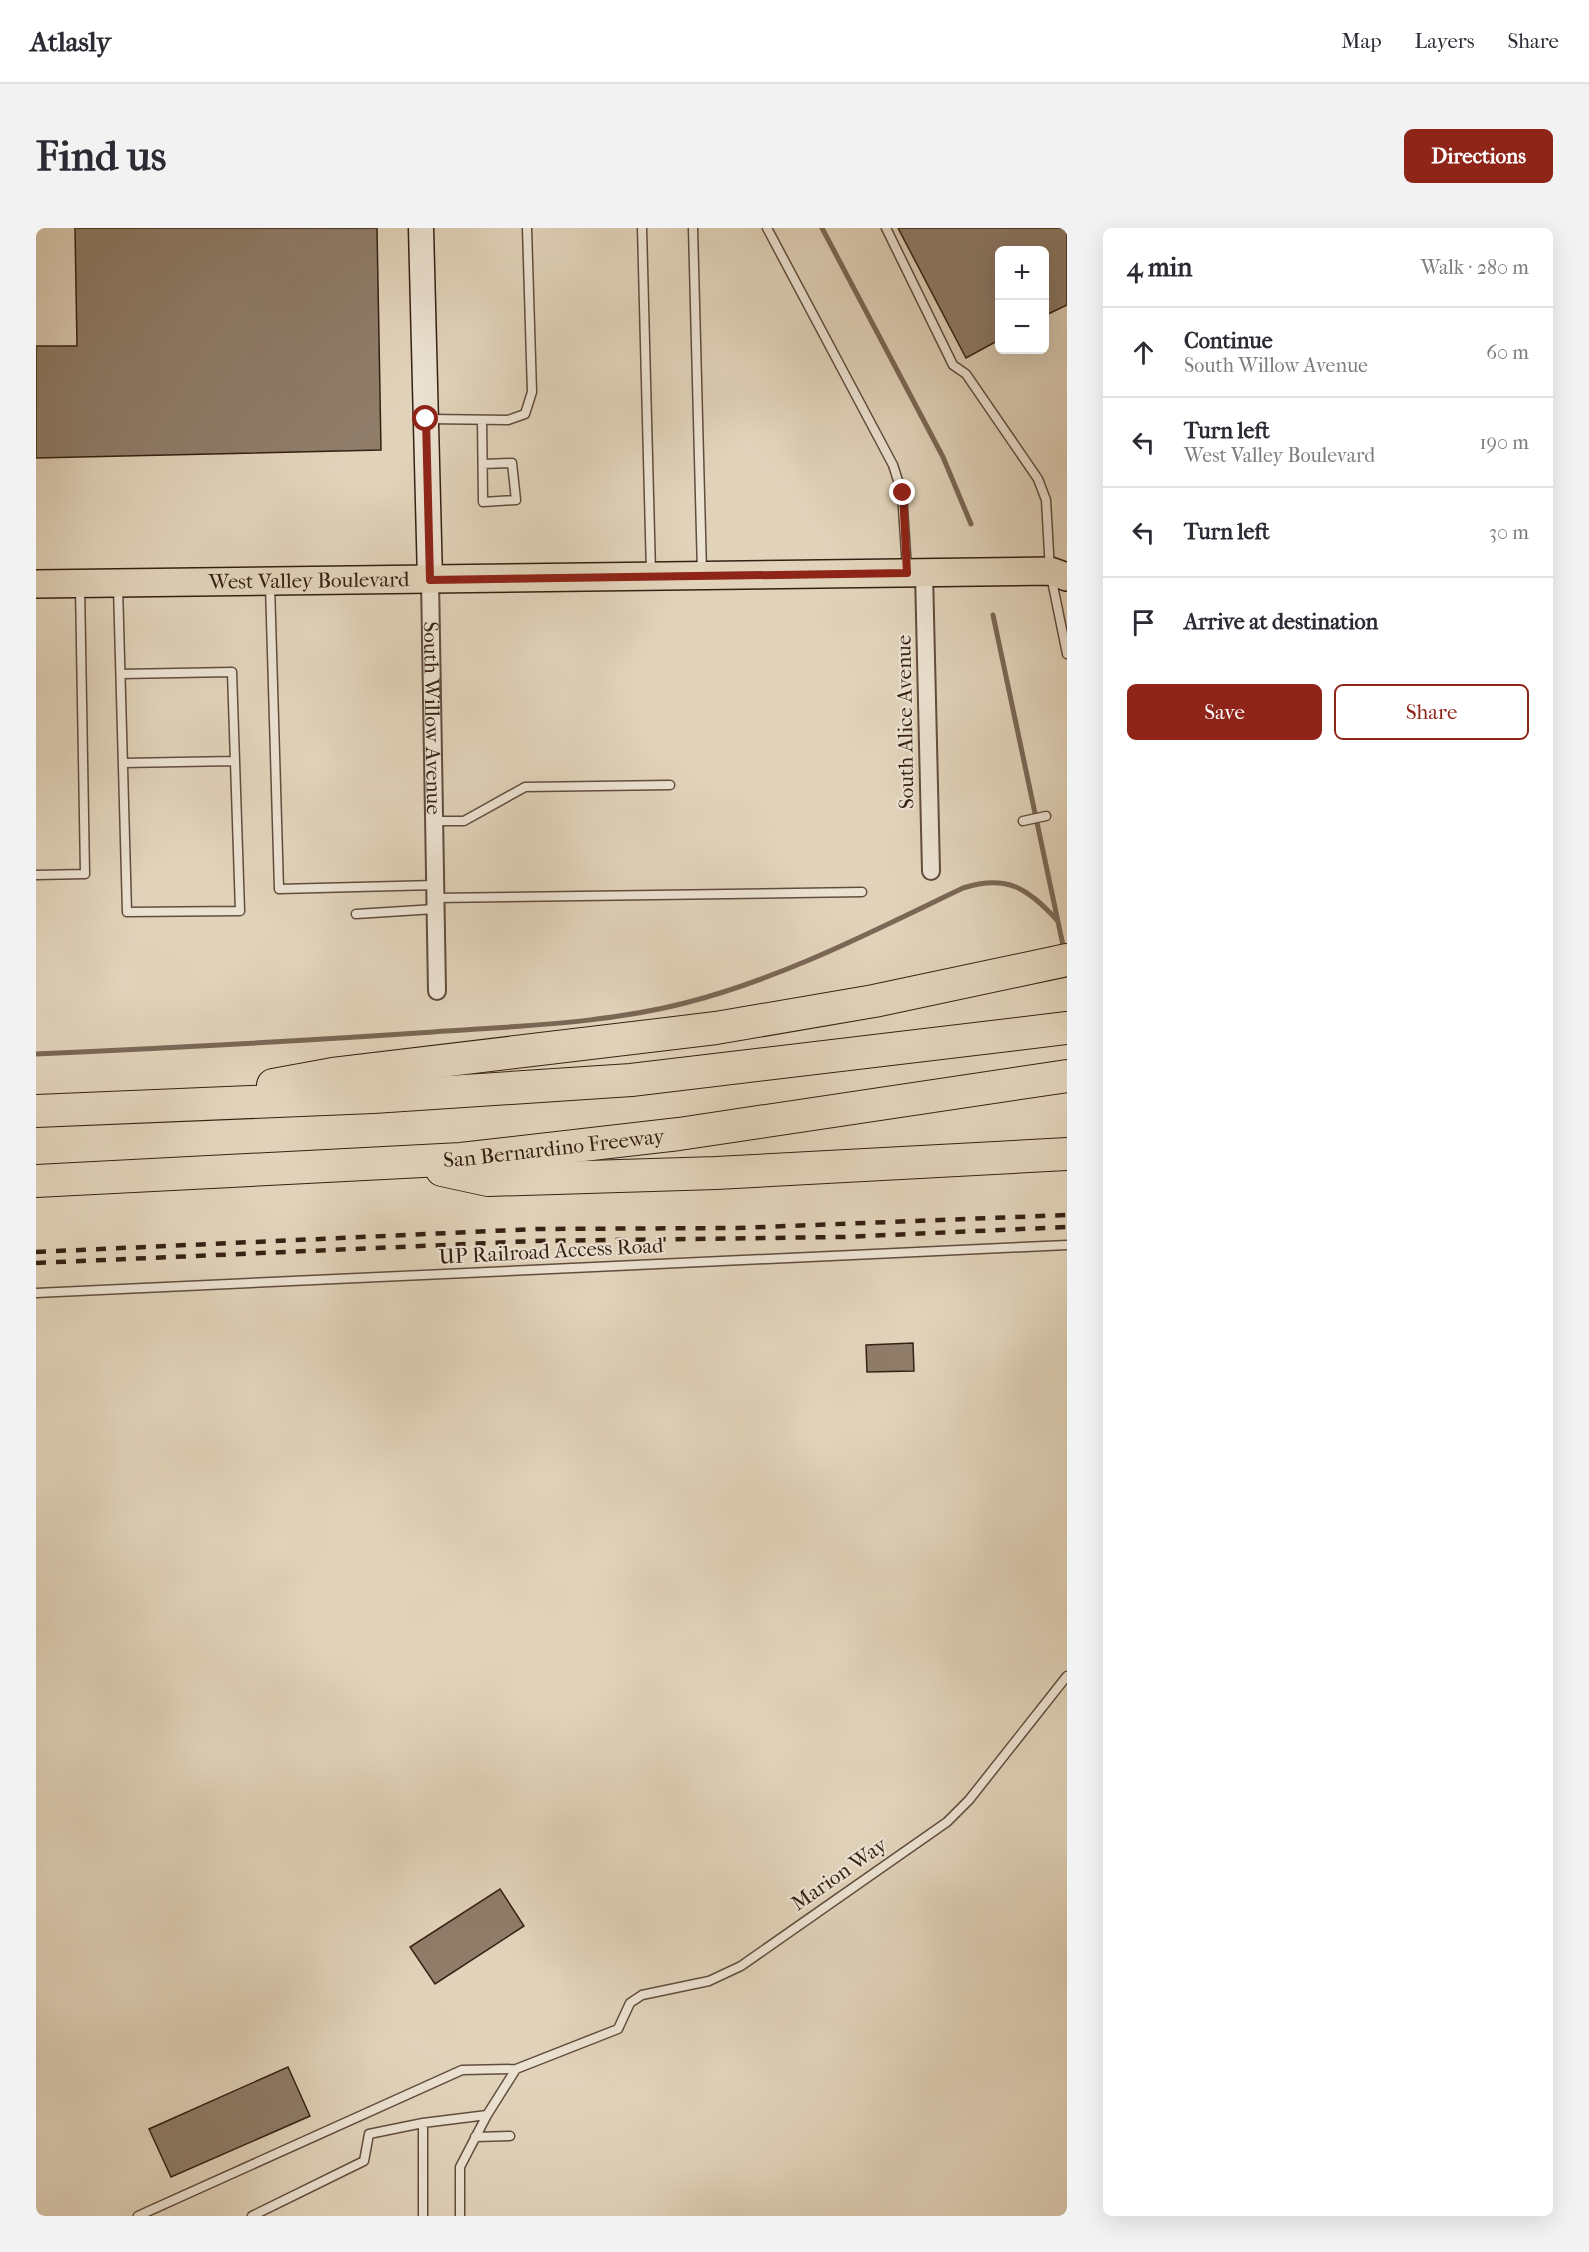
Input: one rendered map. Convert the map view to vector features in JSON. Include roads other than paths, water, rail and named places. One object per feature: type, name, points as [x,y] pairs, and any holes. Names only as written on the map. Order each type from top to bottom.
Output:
[{"type":"highway","points":[[157,1106],[333,1074],[716,1028],[874,1001],[1067,960]]},
{"type":"highway","points":[[36,1111],[374,1097],[631,1080],[1066,1029]]},
{"type":"highway","name":"San Bernardino Freeway","points":[[36,1181],[409,1163],[679,1134],[1067,1076]]},
{"type":"highway","points":[[409,1163],[489,1180],[716,1173],[1067,1154]]},
{"type":"main road","name":"West Valley Boulevard","points":[[36,584],[1061,570]]},
{"type":"street","name":"South Willow Avenue","points":[[421,228],[437,991]]},
{"type":"street","name":"South Alice Avenue","points":[[916,573],[931,871]]},
{"type":"lane","points":[[426,419],[508,420],[525,414],[532,392],[527,228]]},
{"type":"lane","points":[[642,228],[651,576]]},
{"type":"lane","points":[[693,228],[702,576]]},
{"type":"lane","points":[[767,228],[893,465],[903,493],[916,573]]},
{"type":"lane","points":[[886,228],[953,364],[966,374],[1038,479],[1046,500],[1061,570],[1067,651]]},
{"type":"lane","points":[[482,420],[483,502],[516,500],[512,463],[483,464]]},
{"type":"lane","points":[[270,582],[279,889],[435,898],[862,892]]},
{"type":"lane","points":[[36,875],[85,874],[80,584]]},
{"type":"lane","points":[[118,584],[127,912],[240,911],[232,672],[121,674]]},
{"type":"lane","points":[[123,763],[235,761]]},
{"type":"lane","points":[[434,821],[464,820],[525,787],[670,785]]},
{"type":"lane","points":[[1023,821],[1046,816]]},
{"type":"lane","points":[[356,914],[435,898]]},
{"type":"lane","name":"UP Railroad Access Road","points":[[36,1293],[1067,1245]]},
{"type":"lane","name":"Marion Way","points":[[516,2069],[618,2029],[630,2003],[642,1995],[709,1981],[741,1966],[947,1822],[969,1800],[1067,1676]]},
{"type":"lane","points":[[460,2216],[460,2167],[487,2115],[516,2069]]},
{"type":"lane","points":[[138,2216],[462,2070],[516,2069]]},
{"type":"lane","points":[[252,2216],[364,2161],[369,2134],[423,2123],[487,2115]]},
{"type":"lane","points":[[423,2123],[423,2216]]},
{"type":"lane","points":[[475,2137],[510,2136]]},
{"type":"waterway","points":[[822,228],[943,457],[971,524]]},
{"type":"waterway","points":[[993,615],[1064,950]]},
{"type":"waterway","points":[[36,1054],[528,1026],[623,1016],[685,1003],[757,981],[861,937],[963,888],[978,884],[1004,884],[1026,892],[1057,920]]},
{"type":"railway","points":[[36,1252],[536,1229],[737,1228],[1067,1215]]},
{"type":"railway","points":[[36,1263],[535,1241],[843,1237],[1067,1227]]}]
